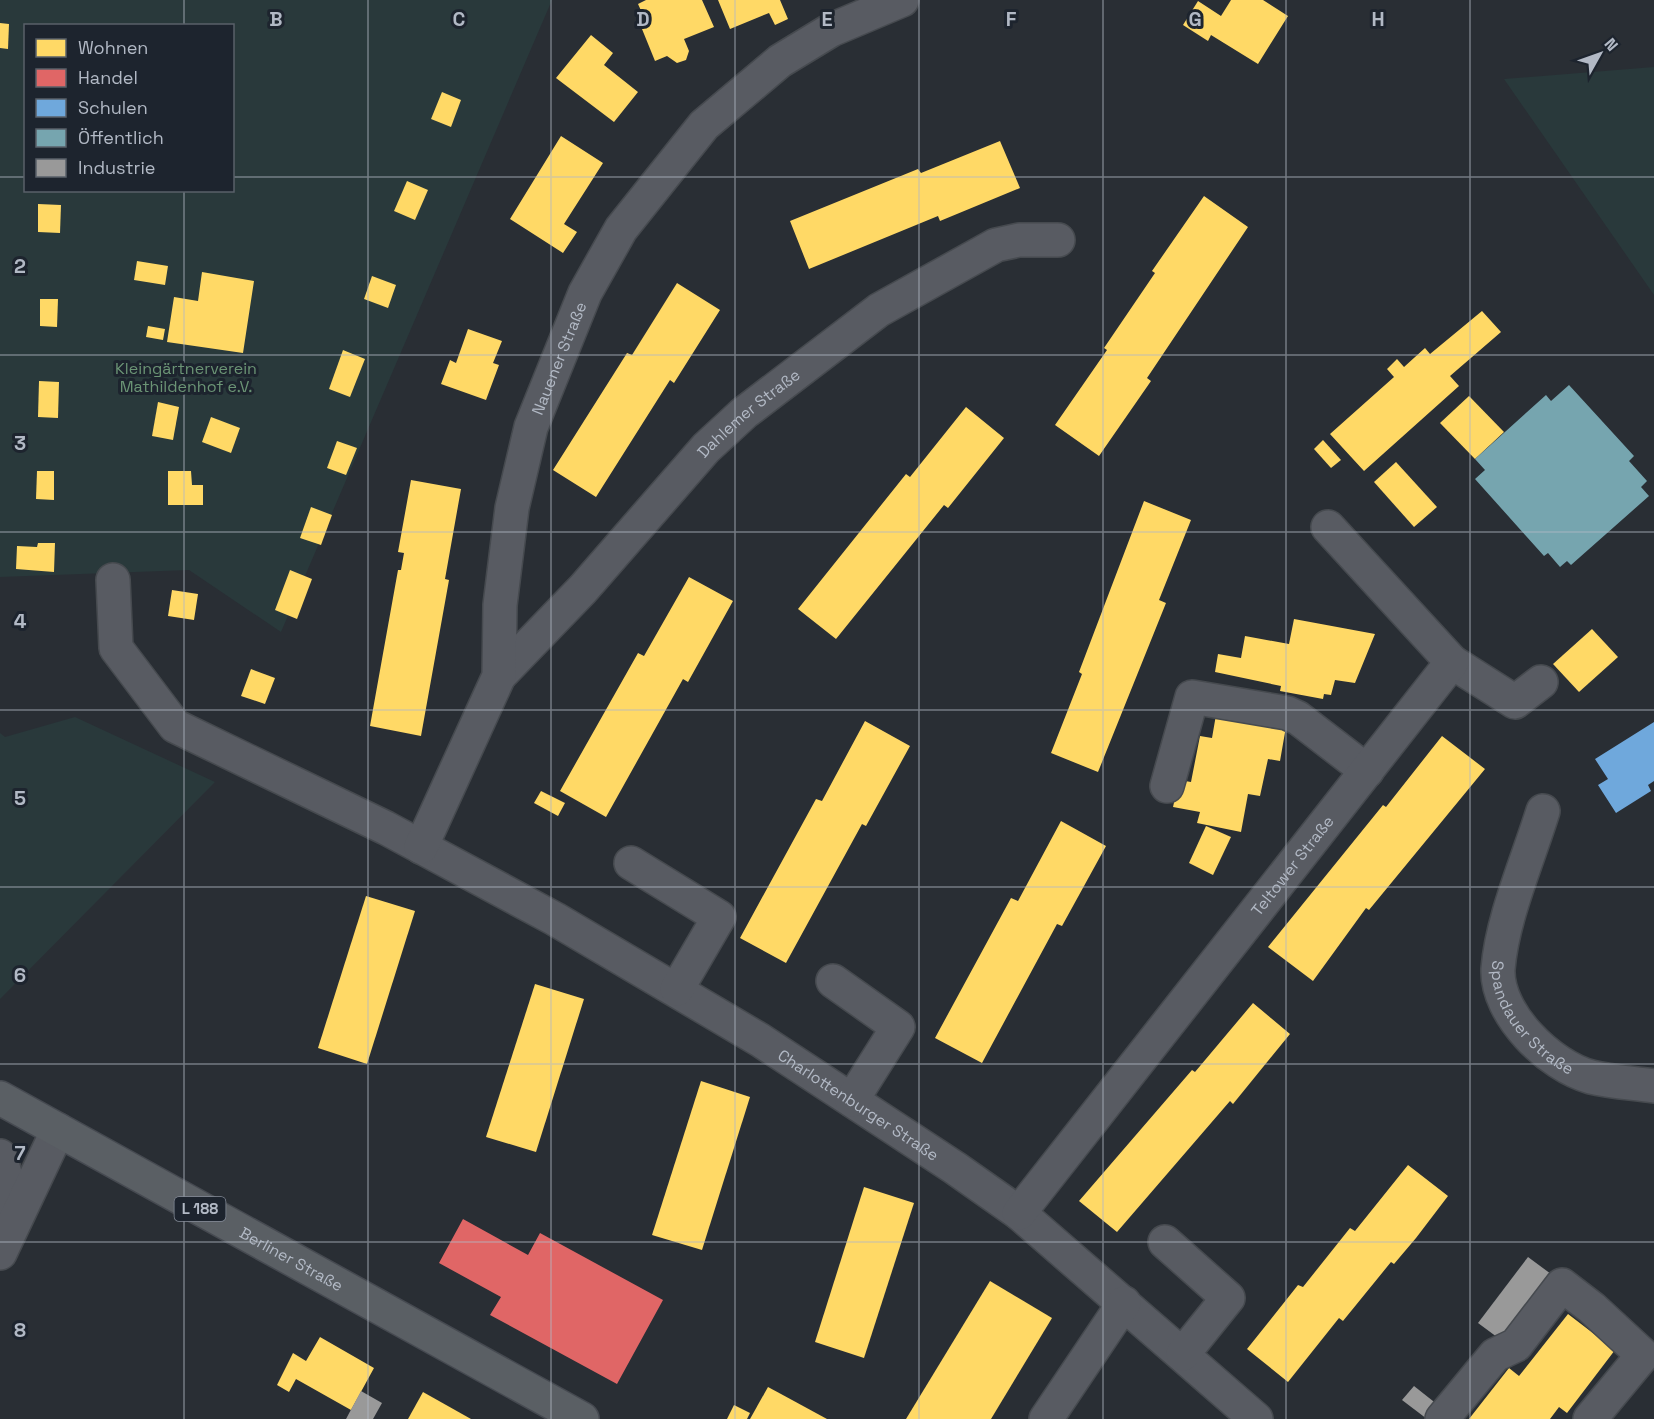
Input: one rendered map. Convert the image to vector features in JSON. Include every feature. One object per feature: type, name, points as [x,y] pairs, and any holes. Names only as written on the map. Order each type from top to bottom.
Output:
[{"type":"main road","name":"Berliner Straße","points":[[0,1098],[582,1419]]},
{"type":"street","name":"Nauener Straße","points":[[421,847],[499,676],[500,605],[512,508],[531,427],[585,293],[621,229],[704,125],[746,87],[780,61],[831,30],[903,0]]},
{"type":"street","name":"Dahlemer Straße","points":[[499,676],[583,589],[706,448],[752,406],[879,310],[996,245],[1019,240],[1058,240]]},
{"type":"street","points":[[1328,527],[1452,662],[1515,702],[1541,682]]},
{"type":"street","name":"Charlottenburger Straße","points":[[113,580],[116,648],[175,726],[421,847],[677,989],[852,1100],[1019,1213],[1256,1419]]},
{"type":"street","name":"Teltower Straße","points":[[1019,1213],[1452,662]]},
{"type":"street","points":[[1167,786],[1192,697],[1287,713],[1298,718],[1366,771]]},
{"type":"street","name":"Spandauer Straße","points":[[1544,811],[1506,927],[1498,971],[1505,1000],[1520,1027],[1559,1062],[1590,1076],[1654,1086]]},
{"type":"street","points":[[631,863],[719,917],[677,989]]},
{"type":"street","points":[[833,981],[898,1027],[852,1100]]},
{"type":"street","points":[[0,1253],[58,1130]]},
{"type":"street","points":[[0,1156],[17,1216]]},
{"type":"street","points":[[1165,1242],[1228,1298],[1183,1354]]},
{"type":"street","points":[[1442,1419],[1495,1355],[1516,1345],[1562,1286],[1592,1308],[1643,1355],[1590,1419]]},
{"type":"street","points":[[1046,1419],[1124,1303]]},
{"type":"green space","name":"Kleingärtnerverein Mathildenhof e.V.","points":[[0,0],[552,0],[281,632],[189,570],[0,577]]},
{"type":"green space","points":[[1654,67],[1654,295],[1504,79]]},
{"type":"green space","points":[[75,717],[215,782],[0,999],[0,733],[5,737]]},
{"type":"building: Wohnen","points":[[646,0],[702,0],[714,27],[684,39],[689,51],[686,60],[677,63],[667,56],[655,61],[642,29],[648,26],[638,4]]},
{"type":"building: Wohnen","points":[[718,0],[780,0],[788,19],[775,25],[769,13],[730,29]]},
{"type":"building: Wohnen","points":[[1231,0],[1263,0],[1288,16],[1258,64],[1211,35],[1208,41],[1183,25],[1198,1],[1221,16]]},
{"type":"building: Wohnen","points":[[0,23],[9,24],[8,49],[0,48]]},
{"type":"building: Wohnen","points":[[591,35],[613,53],[604,65],[638,92],[614,122],[556,78]]},
{"type":"building: Wohnen","points":[[442,92],[461,100],[451,127],[431,119]]},
{"type":"building: Wohnen","points":[[561,136],[603,163],[564,224],[577,232],[563,253],[510,219]]},
{"type":"building: Wohnen","points":[[1000,141],[1020,188],[940,221],[938,216],[809,269],[790,221],[918,169],[921,173]]},
{"type":"building: Wohnen","points":[[407,181],[428,190],[415,220],[394,211]]},
{"type":"building: Wohnen","points":[[1204,196],[1248,227],[1147,378],[1151,381],[1099,456],[1055,425],[1107,350],[1104,348],[1155,273],[1152,271]]},
{"type":"building: Wohnen","points":[[38,204],[61,205],[60,233],[38,232]]},
{"type":"building: Wohnen","points":[[137,261],[168,266],[165,285],[134,280]]},
{"type":"building: Wohnen","points":[[202,272],[254,281],[243,353],[167,342],[174,297],[198,301]]},
{"type":"building: Wohnen","points":[[372,276],[396,285],[388,308],[364,299]]},
{"type":"building: Wohnen","points":[[677,283],[720,310],[674,383],[670,380],[596,497],[553,470],[627,353],[632,355]]},
{"type":"building: Wohnen","points":[[40,299],[58,299],[57,327],[40,326]]},
{"type":"building: Wohnen","points":[[1482,311],[1501,332],[1450,376],[1459,386],[1364,471],[1330,434],[1394,377],[1387,369],[1397,359],[1404,367],[1425,348],[1430,354]]},
{"type":"building: Wohnen","points":[[148,326],[165,329],[163,340],[146,337]]},
{"type":"building: Wohnen","points":[[468,329],[502,341],[493,363],[499,365],[486,400],[441,384],[450,360],[456,363]]},
{"type":"building: Wohnen","points":[[343,350],[365,359],[350,397],[329,389]]},
{"type":"building: Wohnen","points":[[39,381],[59,382],[58,418],[38,417]]},
{"type":"building: Wohnen","points":[[1469,396],[1504,432],[1475,459],[1440,423]]},
{"type":"building: Wohnen","points":[[158,402],[179,407],[173,440],[152,436]]},
{"type":"building: Wohnen","points":[[966,407],[1004,438],[948,508],[944,505],[836,639],[798,609],[906,474],[910,477]]},
{"type":"building: Wohnen","points":[[211,417],[240,428],[231,453],[202,442]]},
{"type":"building: Wohnen","points":[[1323,440],[1341,460],[1331,468],[1314,449]]},
{"type":"building: Wohnen","points":[[337,441],[357,448],[346,475],[327,468]]},
{"type":"building: Wohnen","points":[[1396,462],[1437,507],[1414,527],[1374,482]]},
{"type":"building: Wohnen","points":[[37,471],[54,471],[54,500],[36,499]]},
{"type":"building: Wohnen","points":[[168,471],[191,471],[192,485],[203,485],[203,505],[168,505]]},
{"type":"building: Wohnen","points":[[411,480],[461,489],[445,579],[449,580],[421,736],[370,726],[398,570],[401,570],[404,553],[398,552]]},
{"type":"building: Wohnen","points":[[1144,501],[1191,520],[1159,600],[1166,603],[1098,772],[1051,753]]},
{"type":"building: Wohnen","points":[[311,507],[332,515],[321,545],[300,538]]},
{"type":"building: Wohnen","points":[[38,543],[55,543],[54,572],[16,569],[17,546],[37,547]]},
{"type":"building: Wohnen","points":[[290,570],[312,579],[297,619],[275,610]]},
{"type":"building: Wohnen","points":[[689,577],[733,601],[688,682],[683,679],[606,817],[560,791],[638,653],[644,656]]},
{"type":"building: Wohnen","points":[[172,590],[198,594],[194,620],[168,616]]},
{"type":"building: Wohnen","points":[[1294,619],[1375,634],[1355,683],[1335,680],[1331,695],[1324,694],[1323,699],[1280,691],[1281,686],[1215,672],[1218,654],[1241,658],[1245,636],[1289,644]]},
{"type":"building: Wohnen","points":[[1592,629],[1618,657],[1579,692],[1553,664]]},
{"type":"building: Wohnen","points":[[251,669],[275,678],[265,704],[241,696]]},
{"type":"building: Wohnen","points":[[1217,709],[1287,721],[1280,761],[1268,759],[1260,796],[1248,794],[1241,832],[1197,823],[1200,812],[1173,807],[1179,780],[1191,782],[1200,736],[1212,738]]},
{"type":"building: Wohnen","points":[[865,721],[910,746],[866,826],[862,824],[786,963],[740,938],[816,799],[822,801]]},
{"type":"building: Wohnen","points":[[1442,736],[1485,769],[1369,910],[1366,908],[1313,981],[1268,947],[1383,805],[1386,807]]},
{"type":"building: Wohnen","points":[[541,791],[565,803],[558,816],[534,803]]},
{"type":"building: Wohnen","points":[[1061,821],[1106,846],[1062,926],[1057,924],[982,1063],[935,1038],[1011,898],[1018,901]]},
{"type":"building: Wohnen","points":[[1206,826],[1231,837],[1213,875],[1189,863]]},
{"type":"building: Wohnen","points":[[366,896],[415,911],[367,1064],[318,1048]]},
{"type":"building: Wohnen","points":[[535,984],[584,999],[536,1152],[486,1137]]},
{"type":"building: Wohnen","points":[[1253,1003],[1290,1034],[1233,1104],[1230,1101],[1117,1232],[1079,1201],[1192,1070],[1195,1072]]},
{"type":"building: Wohnen","points":[[701,1081],[750,1097],[702,1250],[652,1235]]},
{"type":"building: Wohnen","points":[[1408,1165],[1448,1196],[1394,1264],[1391,1262],[1343,1321],[1339,1318],[1288,1382],[1247,1349],[1298,1285],[1303,1287],[1350,1228],[1355,1231]]},
{"type":"building: Wohnen","points":[[864,1187],[914,1203],[864,1358],[815,1342]]},
{"type":"building: Wohnen","points":[[990,1281],[1052,1318],[991,1419],[906,1419]]},
{"type":"building: Wohnen","points":[[1568,1314],[1615,1350],[1567,1413],[1559,1407],[1550,1419],[1469,1419],[1509,1368],[1519,1376]]},
{"type":"building: Wohnen","points":[[320,1337],[374,1368],[351,1410],[296,1379],[289,1392],[277,1385],[293,1353],[306,1361]]},
{"type":"building: Wohnen","points":[[768,1387],[781,1394],[827,1419],[750,1419]]},
{"type":"building: Wohnen","points":[[423,1392],[471,1419],[408,1419]]},
{"type":"building: Wohnen","points":[[734,1405],[750,1413],[747,1419],[727,1419]]},
{"type":"building: Handel","points":[[463,1219],[528,1255],[540,1233],[663,1300],[617,1384],[490,1315],[501,1297],[439,1263]]},
{"type":"building: Schulen","points":[[1654,722],[1654,781],[1648,785],[1651,791],[1616,813],[1598,785],[1608,779],[1595,759]]},
{"type":"building: Öffentlich","points":[[1569,385],[1634,456],[1629,461],[1647,481],[1641,487],[1649,496],[1571,565],[1567,561],[1560,567],[1548,553],[1544,556],[1475,479],[1485,470],[1475,459],[1546,395],[1551,401]]},
{"type":"building: Industrie","points":[[1528,1257],[1551,1274],[1501,1340],[1478,1323]]},
{"type":"building: Industrie","points":[[1414,1386],[1438,1405],[1427,1419],[1402,1400]]},
{"type":"building: Industrie","points":[[361,1391],[382,1403],[373,1419],[346,1419]]}]
